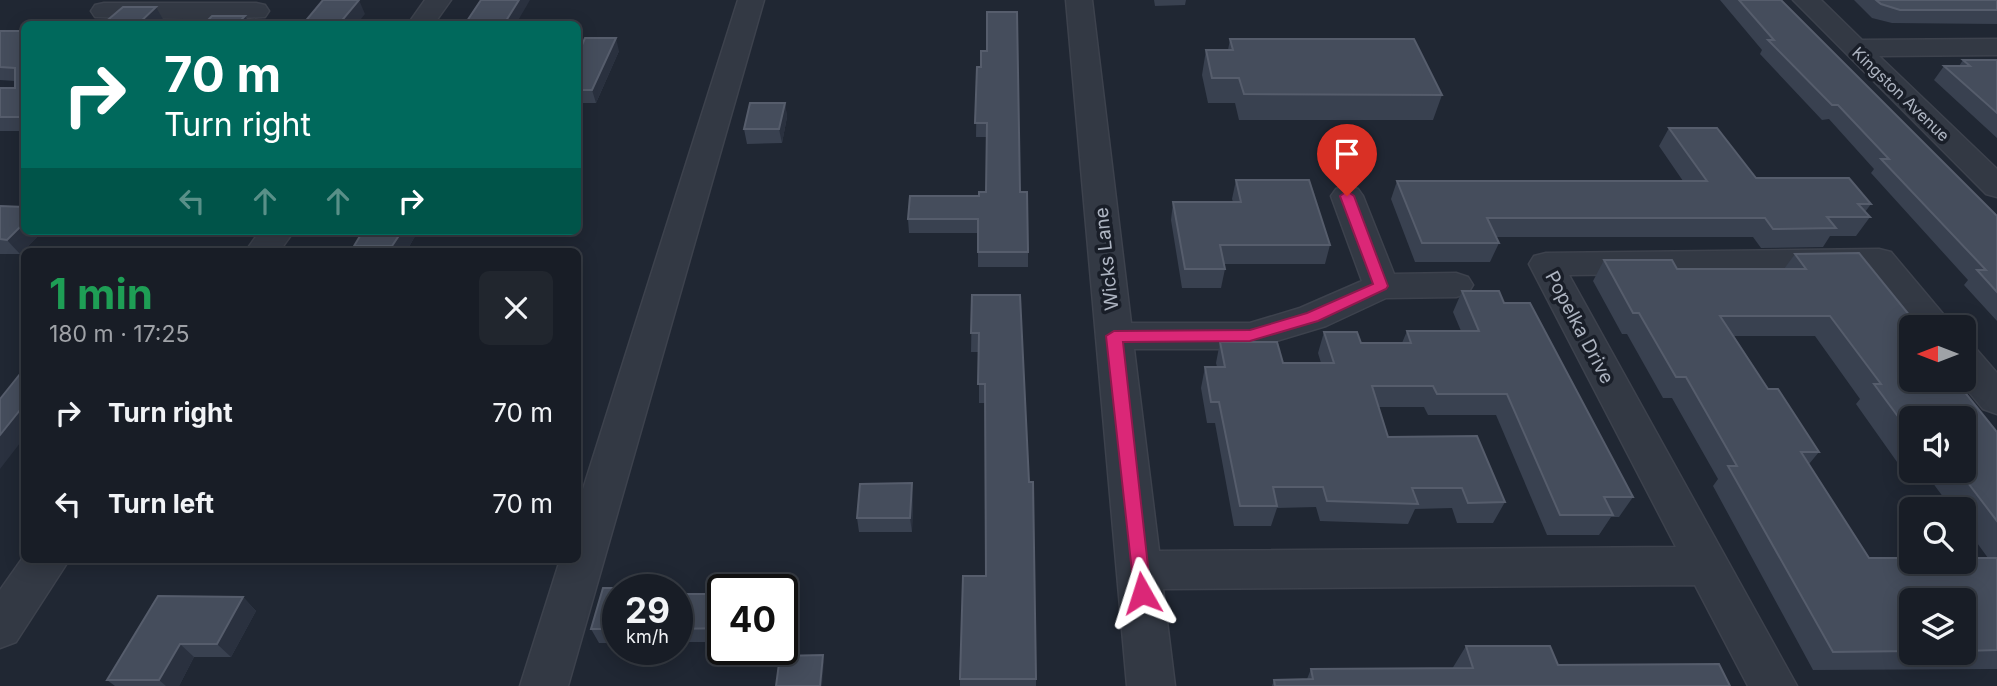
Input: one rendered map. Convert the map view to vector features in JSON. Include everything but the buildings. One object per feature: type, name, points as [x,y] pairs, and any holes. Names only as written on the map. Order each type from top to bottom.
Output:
[{"type":"street","points":[[423,21],[438,0]]},
{"type":"street","points":[[544,686],[751,0]]},
{"type":"street","name":"Wicks Lane","points":[[1079,0],[1151,686]]},
{"type":"street","name":"Kingston Avenue","points":[[1806,0],[1997,187]]},
{"type":"street","points":[[104,11],[199,18],[256,11]]},
{"type":"street","points":[[1854,48],[1997,47]]},
{"type":"street","points":[[1347,196],[1381,286]]},
{"type":"street","name":"Popelka Drive","points":[[1773,686],[1546,264],[1878,261],[1925,315]]},
{"type":"street","points":[[1114,336],[1250,336],[1313,317],[1381,286],[1456,285]]},
{"type":"street","points":[[1976,374],[1997,399]]},
{"type":"street","points":[[0,628],[45,563]]},
{"type":"street","points":[[1139,570],[1709,566]]},
{"type":"route","points":[[1142,593],[1114,336],[1250,336],[1313,317],[1381,286],[1347,196]]}]
